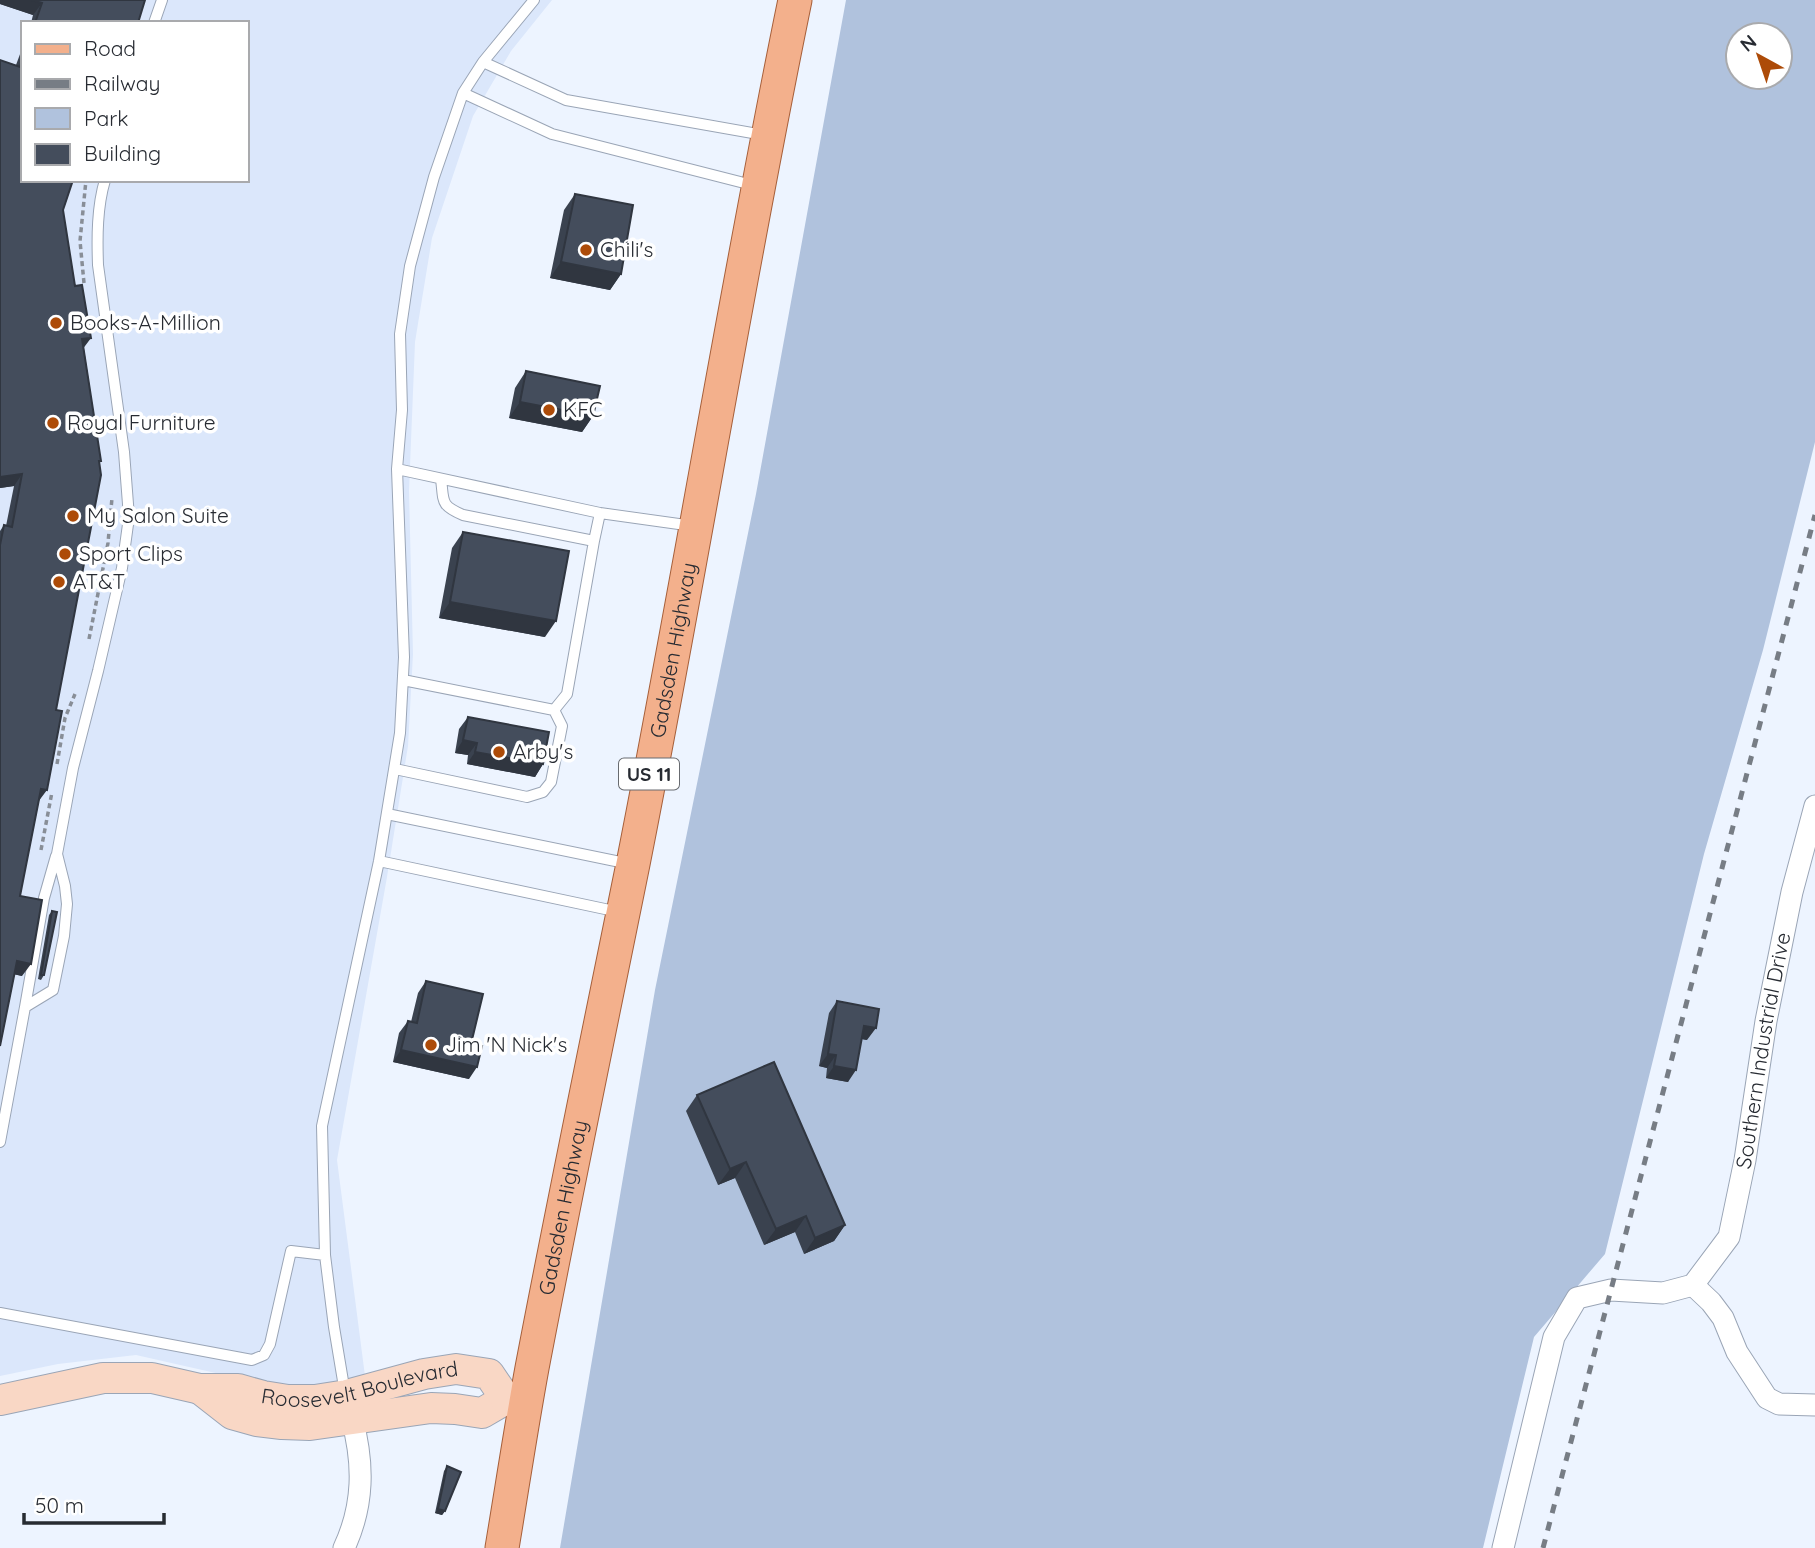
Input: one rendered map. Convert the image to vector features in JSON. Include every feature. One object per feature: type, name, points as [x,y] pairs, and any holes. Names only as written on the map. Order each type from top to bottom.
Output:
[{"type":"main road","name":"Gadsden Highway","points":[[502,1548],[516,1401],[632,865],[767,136],[795,0]]},
{"type":"street","name":"Southern Industrial Drive","points":[[1693,1285],[1729,1237],[1745,1160],[1766,1021],[1792,892],[1815,806]]},
{"type":"street","points":[[1503,1548],[1554,1337],[1577,1298],[1611,1290],[1663,1293],[1693,1285],[1723,1318],[1737,1352],[1767,1398],[1779,1404],[1815,1405]]},
{"type":"street","name":"Roosevelt Boulevard","points":[[0,1400],[103,1378],[152,1378],[200,1389],[233,1414],[257,1421],[310,1425],[349,1407],[424,1374],[456,1369],[489,1374],[516,1401],[482,1413],[455,1409],[349,1407]]},
{"type":"street","points":[[344,1548],[354,1527],[361,1486],[358,1441],[349,1407]]},
{"type":"lane","points":[[155,21],[162,0]]},
{"type":"lane","points":[[349,1407],[334,1327],[326,1255],[323,1126],[379,861],[400,733],[404,657],[397,469],[402,410],[400,334],[410,266],[434,177],[463,93],[483,62],[534,0]]},
{"type":"lane","points":[[483,62],[566,100],[767,136]]},
{"type":"lane","points":[[463,93],[552,134],[758,187]]},
{"type":"lane","points":[[0,1142],[44,898],[57,854],[75,758],[122,568],[128,517],[124,452],[98,265],[97,238],[104,182]]},
{"type":"lane","points":[[397,469],[600,513],[696,527]]},
{"type":"lane","points":[[441,479],[444,502],[448,509],[594,541]]},
{"type":"lane","points":[[554,710],[567,694],[600,513]]},
{"type":"lane","points":[[403,680],[554,710]]},
{"type":"lane","points":[[395,769],[527,797],[543,792],[551,782],[562,726],[554,710]]},
{"type":"lane","points":[[387,814],[632,865]]},
{"type":"lane","points":[[25,1007],[53,990],[64,936],[67,904],[57,854]]},
{"type":"lane","points":[[379,861],[622,913]]},
{"type":"lane","points":[[0,1313],[252,1360],[264,1355],[270,1344],[291,1251],[326,1255]]},
{"type":"path","points":[[84,286],[80,241],[86,182]]},
{"type":"path","points":[[88,643],[108,543],[112,490]]},
{"type":"path","points":[[56,769],[65,718],[76,692]]},
{"type":"path","points":[[41,850],[54,781]]},
{"type":"shaded area","points":[[0,0],[552,0],[511,51],[473,116],[432,238],[415,342],[409,491],[413,654],[408,746],[337,1160],[365,1376],[314,1386],[251,1381],[136,1355],[58,1364],[0,1376]]},
{"type":"green space","points":[[846,0],[1815,0],[1815,442],[1763,650],[1704,854],[1605,1254],[1534,1337],[1483,1548],[560,1548],[655,990],[756,494]]},
{"type":"building","points":[[32,0],[145,0],[139,21],[36,21],[42,3]]},
{"type":"building","points":[[0,60],[20,67],[21,64],[21,182],[72,182],[63,210],[75,286],[82,285],[91,338],[82,339],[101,475],[56,710],[62,711],[47,790],[41,789],[20,896],[42,900],[31,964],[17,961],[0,1046],[0,545],[4,525],[12,527],[22,474],[0,477]]},
{"type":"building","name":"Chili's","points":[[575,194],[633,205],[621,274],[561,262]]},
{"type":"building","points":[[526,371],[600,386],[593,416],[520,402]]},
{"type":"building","points":[[463,532],[569,551],[556,621],[450,602]]},
{"type":"building","points":[[468,717],[549,732],[543,764],[475,752],[477,743],[463,740]]},
{"type":"building","points":[[52,911],[57,912],[44,975],[41,975]]},
{"type":"building","name":"Jim 'N Nick's","points":[[426,981],[483,994],[471,1044],[482,1046],[477,1067],[401,1050],[408,1021],[417,1023]]},
{"type":"building","points":[[837,1001],[879,1009],[876,1028],[864,1026],[856,1070],[834,1066],[836,1055],[828,1054]]},
{"type":"building","points":[[774,1062],[845,1225],[815,1238],[806,1216],[776,1229],[746,1162],[730,1169],[697,1095]]},
{"type":"building","points":[[447,1466],[461,1472],[445,1511],[438,1509]]},
{"type":"railway","points":[[1543,1548],[1815,515]]},
{"type":"place","name":"Chili's","points":[[586,250]]},
{"type":"place","name":"Books-A-Million","points":[[56,323]]},
{"type":"place","name":"KFC","points":[[549,410]]},
{"type":"place","name":"Royal Furniture","points":[[53,423]]},
{"type":"place","name":"My Salon Suite","points":[[73,516]]},
{"type":"place","name":"Sport Clips","points":[[65,554]]},
{"type":"place","name":"AT&T","points":[[59,582]]},
{"type":"place","name":"Arby's","points":[[499,752]]},
{"type":"place","name":"Jim 'N Nick's","points":[[431,1045]]}]
